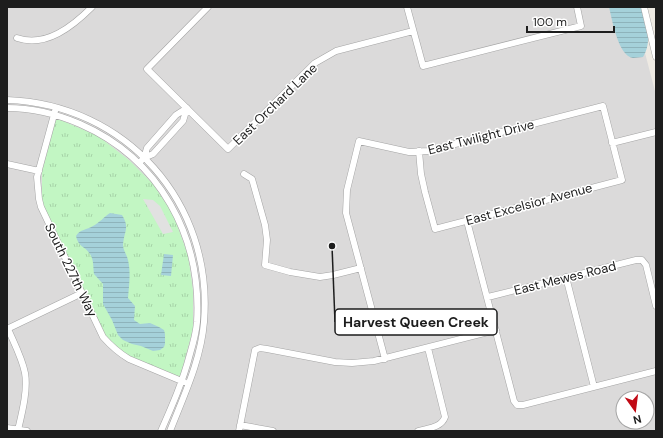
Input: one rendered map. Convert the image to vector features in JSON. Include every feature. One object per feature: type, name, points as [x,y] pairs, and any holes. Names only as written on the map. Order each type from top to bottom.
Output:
[{"type":"street","points":[[17,38],[25,41],[32,41],[56,35],[83,16],[92,7]]},
{"type":"street","points":[[187,108],[147,69],[208,7]]},
{"type":"street","points":[[407,7],[423,66],[581,26],[577,7]]},
{"type":"street","points":[[644,7],[656,58]]},
{"type":"street","name":"East Orchard Lane","points":[[187,108],[228,149],[314,63],[336,51],[414,31]]},
{"type":"street","points":[[7,100],[36,103],[72,112],[117,135],[132,146],[156,171],[171,189],[186,216],[196,240],[203,268],[205,292],[204,322],[196,364],[170,431]]},
{"type":"street","name":"East Twilight Drive","points":[[361,268],[346,213],[347,190],[359,141],[409,152],[428,151],[603,106],[612,143]]},
{"type":"street","points":[[7,108],[54,115],[74,122],[104,136],[120,147],[139,164],[164,193],[178,218],[187,240],[194,266],[197,291],[197,324],[186,370],[162,431]]},
{"type":"street","name":"South 227th Way","points":[[56,108],[37,177],[38,199],[103,337],[109,344],[129,359],[189,384]]},
{"type":"street","points":[[144,158],[146,148],[176,115],[187,108]]},
{"type":"street","points":[[139,164],[144,158],[153,154],[182,121],[187,108]]},
{"type":"street","points":[[162,130],[169,136]]},
{"type":"street","points":[[612,143],[656,132]]},
{"type":"street","name":"East Excelsior Avenue","points":[[419,151],[421,174],[435,229],[622,180],[612,143]]},
{"type":"street","points":[[7,164],[39,171]]},
{"type":"street","points":[[244,174],[252,179],[265,225],[267,240],[265,265],[290,272],[320,277],[333,276],[361,268],[385,359]]},
{"type":"street","points":[[467,221],[514,401],[517,405],[523,405],[656,371]]},
{"type":"street","name":"East Mewes Road","points":[[488,297],[636,260],[642,260],[646,265],[656,306]]},
{"type":"street","points":[[566,277],[594,387]]},
{"type":"street","points":[[18,430],[25,395],[26,374],[7,329],[82,293]]},
{"type":"street","points":[[273,431],[240,428],[255,350],[260,348],[267,349],[335,362],[374,361],[496,330]]},
{"type":"street","points":[[418,431],[438,426],[443,422],[445,417],[428,348]]},
{"type":"street","points":[[7,428],[27,431]]},
{"type":"shaded area","points":[[7,7],[633,7],[656,95],[656,431],[7,431]]},
{"type":"shaded area","points":[[143,199],[153,200],[160,206],[173,232],[163,234]]},
{"type":"green space","points":[[56,118],[98,136],[129,160],[153,184],[173,214],[188,255],[193,291],[193,329],[180,377],[128,356],[106,337],[42,204],[42,172]]},
{"type":"water","points":[[609,7],[641,7],[648,32],[648,45],[643,57],[633,58],[628,56],[623,51],[616,36]]},
{"type":"water","points":[[110,213],[122,215],[126,223],[123,245],[128,260],[130,279],[128,298],[135,306],[134,320],[140,324],[150,323],[164,330],[165,344],[160,350],[153,351],[132,344],[123,340],[118,335],[103,304],[103,284],[94,274],[91,256],[77,240],[76,236],[80,232],[95,225]]},
{"type":"water","points":[[164,254],[173,255],[171,276],[161,275]]},
{"type":"place","name":"Harvest Queen Creek","points":[[332,246]]}]
